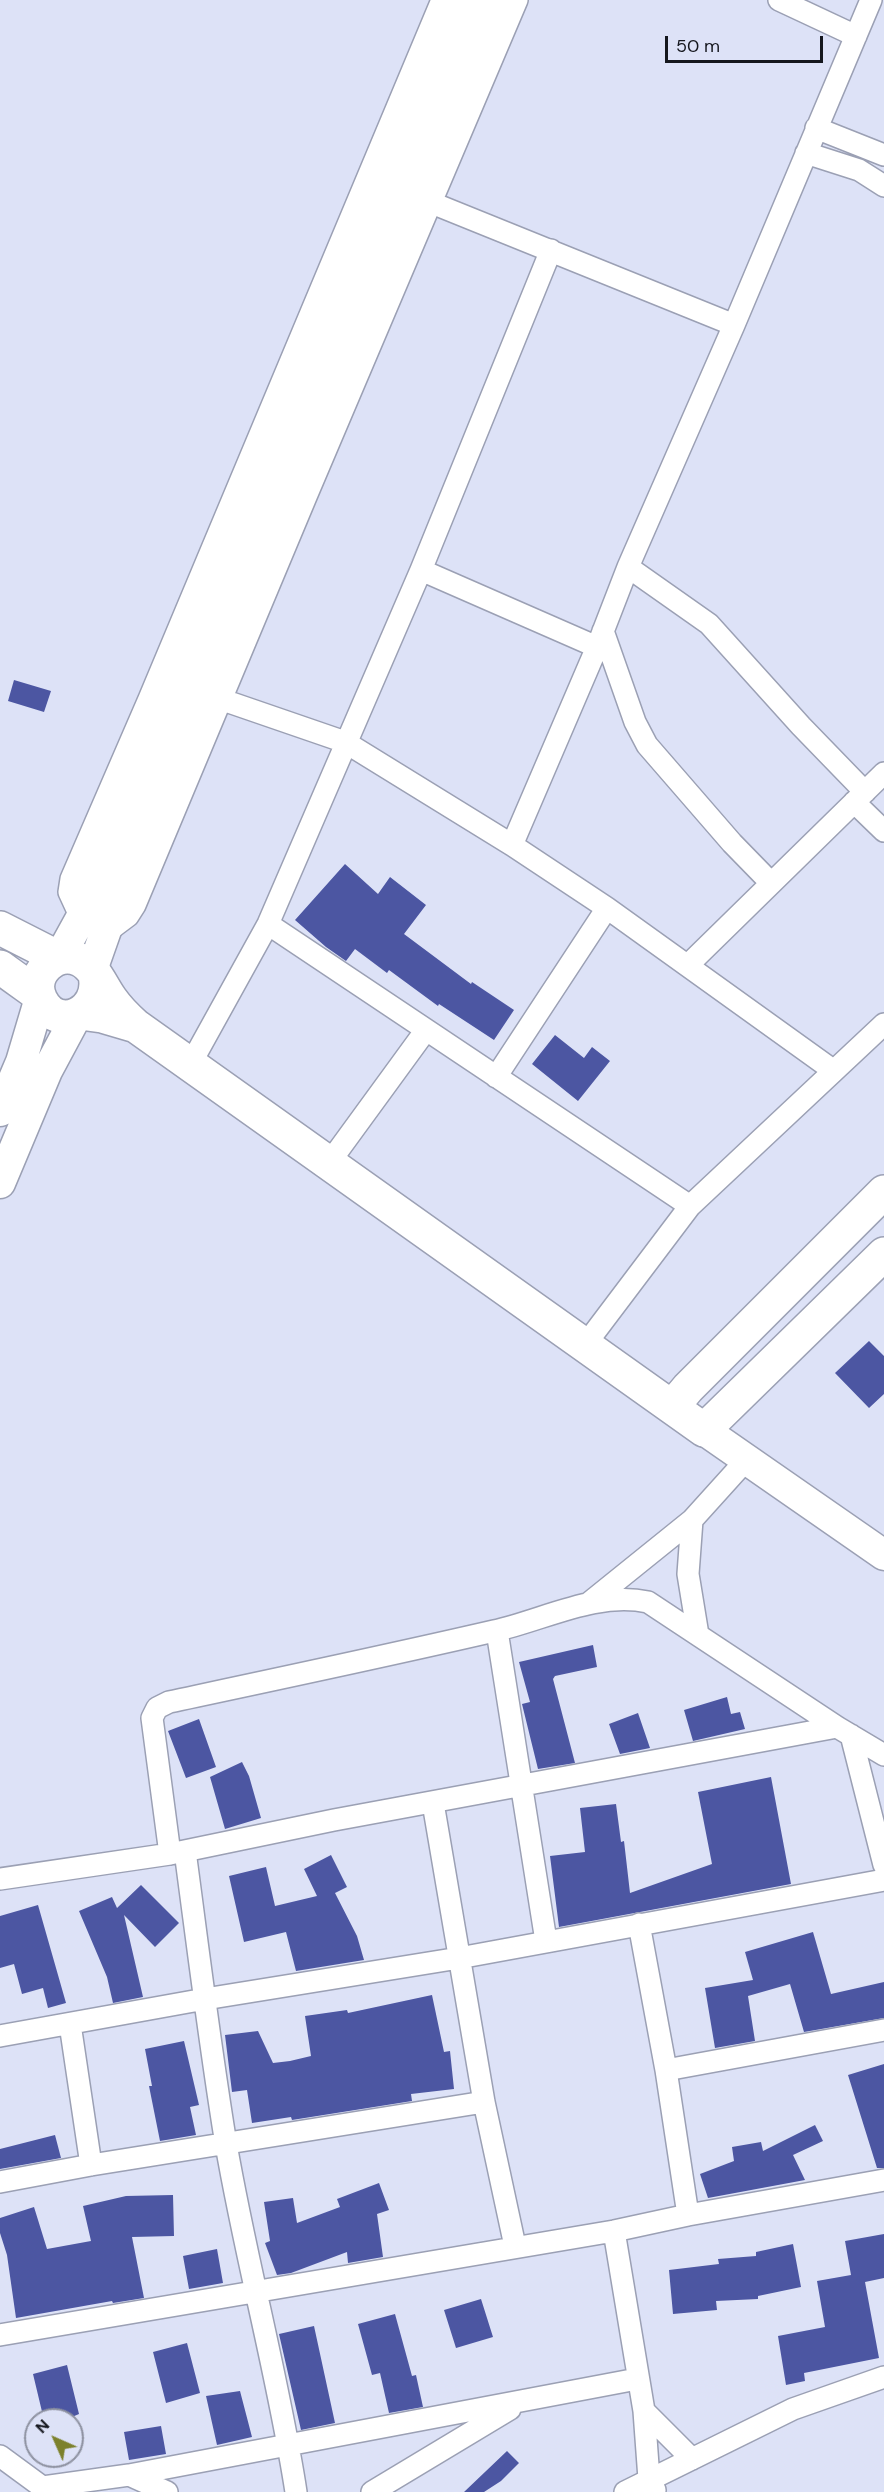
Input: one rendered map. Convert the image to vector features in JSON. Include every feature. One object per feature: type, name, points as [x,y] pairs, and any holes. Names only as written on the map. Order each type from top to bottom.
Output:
[{"type":"main road","points":[[0,1183],[47,1071],[78,1014],[92,1003],[96,995],[92,926],[462,0]]},
{"type":"main road","points":[[0,1111],[21,1062],[39,997],[39,976],[44,968],[92,926],[136,849],[493,0]]},
{"type":"main road","points":[[0,928],[58,958],[72,957],[81,960],[111,1000],[136,1026],[884,1555]]},
{"type":"main road","points":[[0,967],[39,997],[49,1011],[58,1015],[102,1016],[136,1026]]},
{"type":"main road","points":[[672,1407],[688,1388],[884,1192]]},
{"type":"main road","points":[[705,1430],[884,1254]]},
{"type":"street","points":[[442,0],[149,699],[71,879],[69,892],[92,926],[128,916],[135,904],[347,396],[432,203],[517,0]]},
{"type":"street","points":[[779,0],[856,36]]},
{"type":"street","points":[[512,845],[600,639],[628,567],[734,325],[871,0]]},
{"type":"street","points":[[816,128],[884,155]]},
{"type":"street","points":[[806,153],[859,170],[884,186]]},
{"type":"street","points":[[432,203],[734,325]]},
{"type":"street","points":[[190,1065],[268,924],[420,570],[551,250]]},
{"type":"street","points":[[628,567],[709,624],[801,726],[860,797],[884,831]]},
{"type":"street","points":[[420,570],[600,639],[647,745],[724,834],[771,883]]},
{"type":"street","points":[[220,699],[345,742],[512,845],[607,908],[834,1071]]},
{"type":"street","points":[[688,965],[884,773]]},
{"type":"street","points":[[496,1077],[607,908]]},
{"type":"street","points":[[268,924],[690,1206]]},
{"type":"street","points":[[585,1345],[690,1206],[884,1024]]},
{"type":"street","points":[[329,1163],[426,1030]]},
{"type":"street","points":[[587,1605],[692,1520],[748,1458]]},
{"type":"street","points":[[692,1520],[688,1574],[698,1635]]},
{"type":"street","points":[[296,2492],[289,2445],[255,2292],[226,2143],[205,1999],[153,1718],[157,1708],[169,1702],[497,1631],[612,1599],[632,1599],[648,1602],[884,1755]]},
{"type":"street","points":[[497,1631],[546,1941]]},
{"type":"street","points":[[0,1879],[177,1852],[433,1803],[844,1731]]},
{"type":"street","points":[[844,1731],[884,1865]]},
{"type":"street","points":[[433,1803],[484,2102],[514,2246]]},
{"type":"street","points":[[0,2036],[205,1999],[459,1958],[884,1880]]},
{"type":"street","points":[[639,1924],[666,2070],[688,2215]]},
{"type":"street","points":[[70,2024],[91,2165]]},
{"type":"street","points":[[666,2070],[884,2030]]},
{"type":"street","points":[[0,2182],[91,2165],[484,2102]]},
{"type":"street","points":[[0,2334],[614,2231],[688,2215],[884,2180]]},
{"type":"street","points":[[614,2231],[644,2411],[653,2486]]},
{"type":"street","points":[[625,2492],[653,2486],[692,2459],[809,2402],[884,2377]]},
{"type":"street","points":[[0,2456],[46,2489],[637,2379]]},
{"type":"street","points":[[372,2492],[522,2402]]},
{"type":"street","points":[[644,2411],[692,2459]]},
{"type":"street","points":[[129,2475],[167,2492]]},
{"type":"building","points":[[14,680],[51,691],[44,712],[8,701]]},
{"type":"building","points":[[345,864],[378,894],[390,877],[426,905],[404,934],[471,984],[472,982],[514,1010],[494,1040],[439,1004],[438,1006],[389,970],[387,973],[355,949],[346,961],[295,920]]},
{"type":"building","points":[[555,1035],[584,1058],[592,1047],[610,1061],[578,1101],[532,1064]]},
{"type":"building","points":[[869,1341],[884,1356],[884,1394],[869,1408],[835,1373]]},
{"type":"building","points":[[593,1645],[597,1667],[555,1676],[553,1679],[575,1763],[538,1769],[522,1704],[530,1702],[519,1662]]},
{"type":"building","points":[[727,1697],[731,1714],[740,1712],[745,1729],[693,1741],[684,1710]]},
{"type":"building","points":[[638,1713],[650,1748],[620,1754],[609,1724]]},
{"type":"building","points":[[199,1719],[216,1767],[186,1778],[168,1731]]},
{"type":"building","points":[[242,1762],[249,1776],[261,1818],[225,1829],[210,1777]]},
{"type":"building","points":[[771,1777],[791,1884],[559,1927],[550,1856],[585,1852],[580,1808],[616,1804],[621,1842],[624,1841],[630,1893],[712,1864],[698,1792]]},
{"type":"building","points":[[331,1855],[347,1887],[335,1893],[357,1936],[364,1960],[296,1971],[286,1932],[244,1942],[229,1876],[266,1867],[275,1906],[317,1896],[304,1869]]},
{"type":"building","points":[[141,1885],[179,1923],[155,1947],[124,1915],[143,1997],[113,2003],[107,1977],[79,1911],[112,1897],[117,1908]]},
{"type":"building","points":[[38,1905],[66,2003],[48,2008],[43,1988],[22,1994],[14,1964],[0,1968],[0,1916]]},
{"type":"building","points":[[813,1932],[831,1994],[884,1982],[884,2018],[804,2032],[790,1984],[748,1996],[755,2041],[715,2048],[705,1988],[753,1980],[745,1952]]},
{"type":"building","points":[[432,1995],[444,2052],[450,2051],[454,2089],[411,2094],[412,2101],[292,2120],[291,2117],[252,2123],[247,2090],[232,2092],[225,2035],[258,2031],[273,2063],[290,2061],[311,2056],[305,2016],[347,2010],[348,2013]]},
{"type":"building","points":[[184,2041],[199,2105],[190,2107],[196,2135],[160,2141],[149,2086],[152,2086],[145,2049]]},
{"type":"building","points":[[884,2064],[884,2168],[877,2168],[848,2075]]},
{"type":"building","points":[[815,2125],[823,2141],[793,2155],[805,2180],[708,2198],[700,2174],[734,2161],[732,2147],[761,2142],[763,2151]]},
{"type":"building","points":[[55,2135],[61,2158],[0,2169],[0,2149]]},
{"type":"building","points":[[379,2183],[389,2210],[377,2214],[383,2257],[348,2263],[347,2252],[291,2273],[277,2275],[265,2243],[270,2241],[264,2202],[293,2198],[297,2223],[340,2207],[337,2199]]},
{"type":"building","points":[[173,2195],[174,2236],[132,2237],[144,2298],[113,2303],[112,2301],[16,2318],[7,2255],[0,2233],[0,2218],[34,2207],[47,2249],[91,2241],[83,2206],[126,2196]]},
{"type":"building","points":[[884,2234],[884,2278],[865,2282],[879,2358],[804,2373],[805,2381],[786,2385],[778,2336],[825,2327],[817,2281],[851,2275],[845,2241]]},
{"type":"building","points":[[793,2244],[801,2287],[758,2296],[758,2299],[716,2301],[717,2310],[673,2314],[669,2270],[719,2264],[718,2259],[756,2256],[756,2252]]},
{"type":"building","points":[[217,2249],[223,2283],[189,2289],[183,2256]]},
{"type":"building","points":[[481,2299],[493,2337],[456,2348],[444,2310]]},
{"type":"building","points":[[395,2314],[412,2376],[416,2375],[423,2407],[389,2413],[380,2373],[372,2375],[358,2324]]},
{"type":"building","points":[[314,2326],[335,2423],[301,2430],[279,2334]]},
{"type":"building","points":[[187,2343],[200,2393],[166,2403],[153,2352]]},
{"type":"building","points":[[67,2365],[78,2408],[41,2408],[33,2374]]},
{"type":"building","points":[[240,2391],[252,2437],[217,2445],[206,2396]]},
{"type":"building","points":[[161,2426],[166,2454],[129,2460],[124,2432]]},
{"type":"building","points":[[507,2451],[519,2463],[501,2481],[484,2492],[464,2492]]}]
